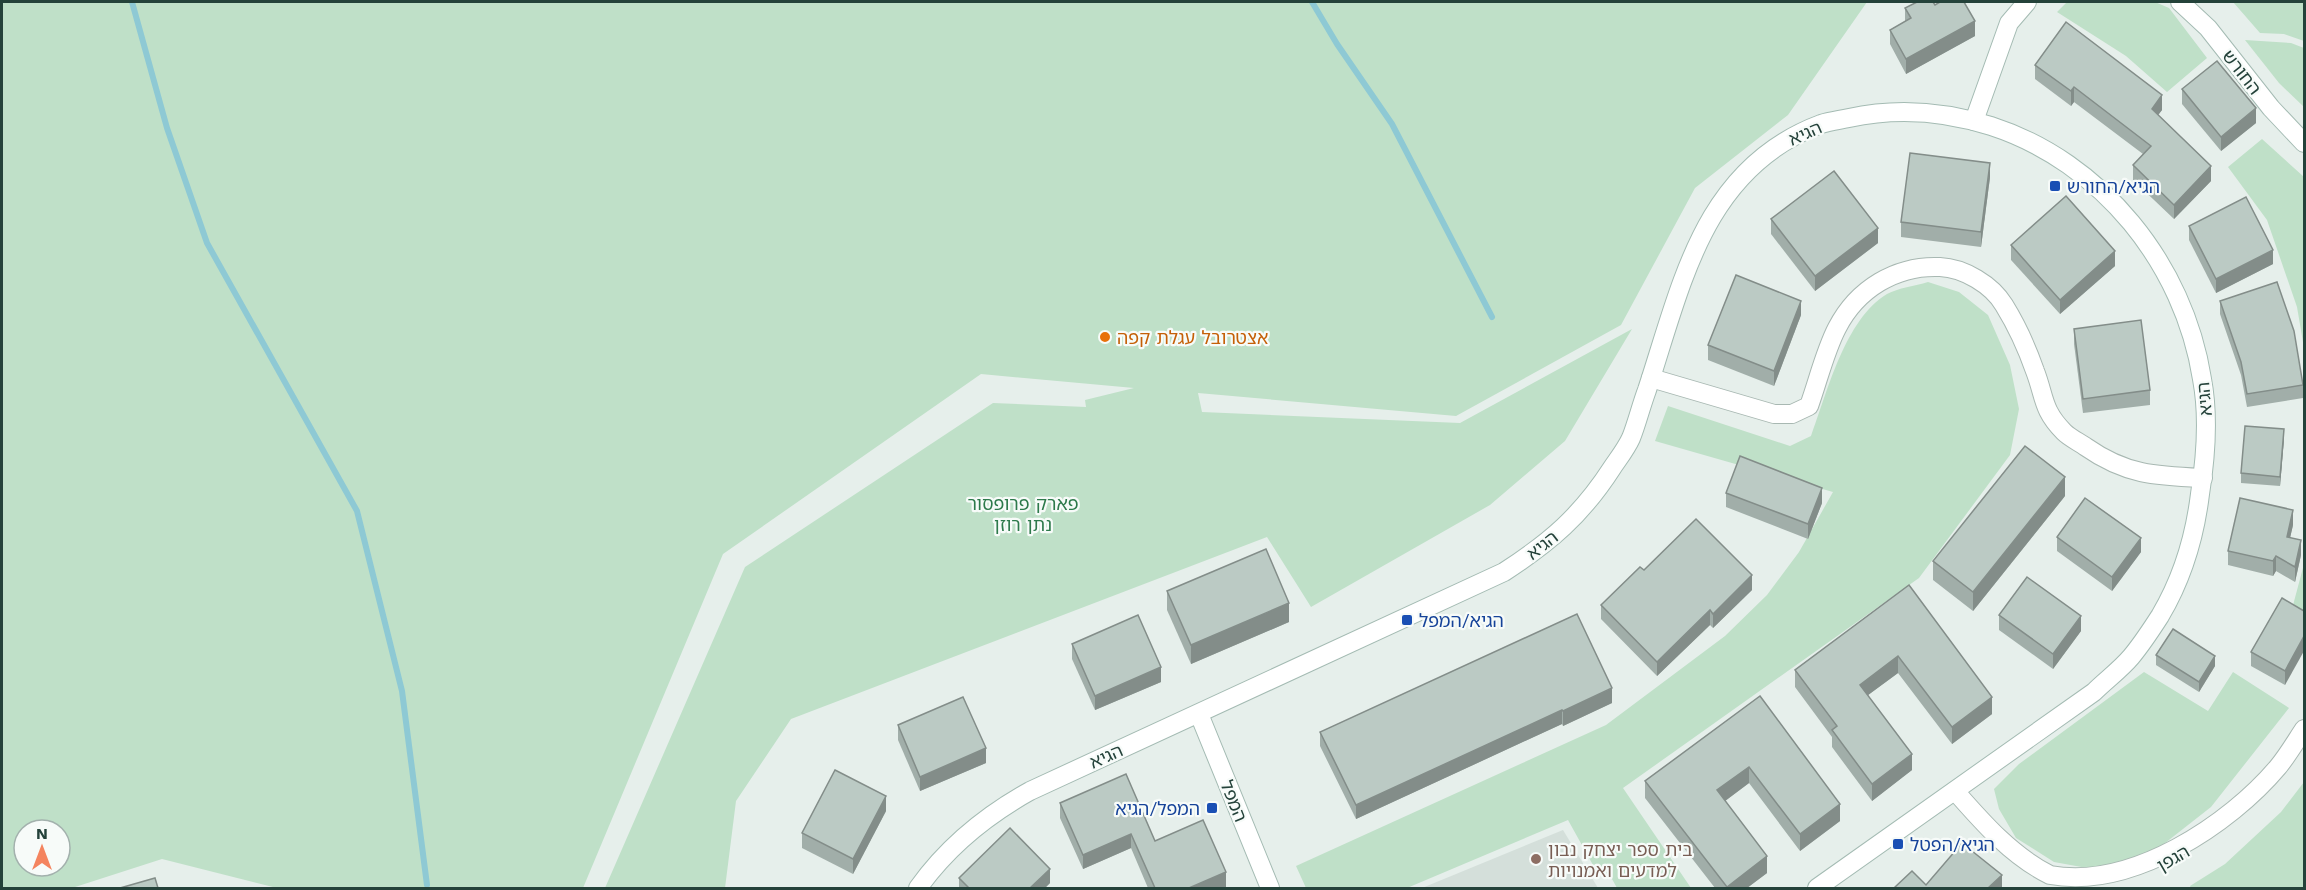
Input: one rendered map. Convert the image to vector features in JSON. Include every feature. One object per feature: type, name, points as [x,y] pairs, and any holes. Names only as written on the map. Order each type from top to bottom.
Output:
[{"type":"street","points":[[1974,121],[2009,23],[2027,2]]},
{"type":"street","name":"החורש","points":[[2180,2],[2208,28],[2271,108],[2304,143]]},
{"type":"street","name":"הגיא","points":[[918,888],[959,841],[1007,804],[1030,791],[1504,573],[1540,549],[1573,520],[1604,480],[1630,439],[1691,255],[1715,209],[1743,175],[1779,144],[1823,123],[1875,112],[1921,111],[1974,121],[2016,134],[2065,162],[2109,197],[2146,240],[2171,285],[2191,331],[2203,380],[2206,428],[2203,478],[2196,524],[2184,564],[2161,614],[2131,657],[2094,692],[1817,888]]},
{"type":"street","points":[[1651,378],[1774,414],[1792,414],[1809,406],[1836,328],[1854,304],[1874,284],[1898,272],[1923,266],[1950,268],[1981,281],[2003,302],[2022,336],[2044,405],[2065,433],[2094,453],[2128,470],[2160,477],[2203,478]]},
{"type":"street","name":"המפל","points":[[1199,714],[1270,888]]},
{"type":"street","name":"הגפן","points":[[1955,791],[1989,830],[2023,859],[2052,876],[2082,885],[2116,884],[2147,873],[2188,851],[2230,818],[2279,766],[2304,729]]},
{"type":"shaded area","name":"בית ספר יצחק נבון למדעים ואמנויות","points":[[1563,830],[1598,888],[1422,888]]},
{"type":"green space","name":"פארק פרופסור נתן רוזן","points":[[2,2],[1867,2],[1788,115],[1695,188],[1621,325],[1456,416],[1198,393],[1202,412],[1460,423],[1632,329],[1565,441],[1490,505],[1311,607],[1267,537],[791,719],[736,801],[725,888],[605,888],[745,567],[993,403],[1086,407],[1085,400],[1134,388],[981,374],[723,554],[583,888],[277,888],[162,859],[72,888],[2,888]]},
{"type":"green space","points":[[2067,2],[2155,2],[2169,8],[2207,58],[2167,92],[2126,56],[2057,12]]},
{"type":"green space","points":[[2233,2],[2304,2],[2304,41],[2284,34],[2260,33]]},
{"type":"green space","points":[[2245,40],[2291,43],[2304,48],[2304,107],[2279,83]]},
{"type":"green space","points":[[2262,139],[2304,177],[2304,348],[2297,307],[2267,220],[2228,167]]},
{"type":"green space","points":[[1928,282],[1959,292],[1988,315],[2010,365],[2019,409],[2010,455],[1919,578],[1623,788],[1691,888],[1617,888],[1612,879],[1598,874],[1568,820],[1407,888],[1306,888],[1296,866],[1606,725],[1725,636],[1767,595],[1799,552],[1833,492],[1655,441],[1668,406],[1790,446],[1811,436],[1839,358],[1860,321],[1872,306],[1887,294]]},
{"type":"green space","points":[[2304,564],[2304,611],[2292,609]]},
{"type":"green space","points":[[2144,672],[2208,711],[2233,672],[2289,708],[2211,807],[2160,847],[2121,866],[2087,868],[2054,862],[2016,838],[1999,809],[1994,789],[2019,764]]},
{"type":"green space","points":[[2304,782],[2304,888],[2191,888],[2190,886],[2225,864],[2281,812]]},
{"type":"building","points":[[1917,2],[1933,2],[1935,5],[1940,2],[1964,2],[1975,21],[1906,59],[1890,30],[1911,18],[1905,8]]},
{"type":"building","points":[[2066,22],[2162,95],[2152,109],[2211,166],[2174,205],[2133,165],[2151,146],[2074,87],[2071,91],[2035,65]]},
{"type":"building","points":[[2217,61],[2256,108],[2221,137],[2182,89]]},
{"type":"building","points":[[1910,153],[1990,163],[1981,232],[1901,222]]},
{"type":"building","points":[[1834,171],[1878,228],[1815,276],[1771,219]]},
{"type":"building","points":[[2066,196],[2115,251],[2060,300],[2011,245]]},
{"type":"building","points":[[2246,197],[2273,250],[2216,279],[2189,226]]},
{"type":"building","points":[[1736,275],[1801,301],[1774,371],[1708,345]]},
{"type":"building","points":[[2277,282],[2294,331],[2303,385],[2247,394],[2241,362],[2220,301]]},
{"type":"building","points":[[2141,320],[2150,390],[2083,399],[2074,329]]},
{"type":"building","points":[[2245,426],[2284,429],[2280,477],[2241,473]]},
{"type":"building","points":[[2025,446],[2065,477],[1973,592],[1933,561]]},
{"type":"building","points":[[1740,456],[1822,488],[1808,524],[1726,493]]},
{"type":"building","points":[[2085,498],[2141,538],[2112,577],[2057,537]]},
{"type":"building","points":[[2240,498],[2293,510],[2287,537],[2301,540],[2295,567],[2276,556],[2273,561],[2228,551]]},
{"type":"building","points":[[1696,519],[1752,575],[1713,614],[1710,610],[1657,662],[1601,605],[1640,567],[1644,570]]},
{"type":"building","points":[[1266,549],[1289,603],[1191,645],[1167,591]]},
{"type":"building","points":[[2027,577],[2081,616],[2053,654],[1999,615]]},
{"type":"building","points":[[1909,585],[1992,697],[1952,727],[1898,656],[1860,685],[1912,754],[1872,784],[1832,730],[1837,726],[1795,670]]},
{"type":"building","points":[[2282,598],[2304,611],[2304,636],[2285,671],[2251,652]]},
{"type":"building","points":[[1577,614],[1612,688],[1356,805],[1320,732]]},
{"type":"building","points":[[1138,615],[1161,667],[1095,696],[1072,644]]},
{"type":"building","points":[[2173,629],[2215,656],[2199,682],[2156,655]]},
{"type":"building","points":[[1760,696],[1840,804],[1800,834],[1749,767],[1717,790],[1767,856],[1727,887],[1645,781]]},
{"type":"building","points":[[963,697],[986,748],[920,777],[898,725]]},
{"type":"building","points":[[835,770],[886,796],[853,859],[802,833]]},
{"type":"building","points":[[1126,774],[1155,841],[1203,820],[1226,872],[1189,888],[1155,888],[1131,834],[1083,855],[1060,803]]},
{"type":"building","points":[[1010,828],[1050,869],[1030,888],[969,888],[959,878]]},
{"type":"building","points":[[1962,843],[2002,875],[1988,888],[1894,888],[1912,871],[1926,885]]},
{"type":"building","points":[[155,878],[158,888],[120,888]]},
{"type":"waterway","points":[[132,2],[167,128],[207,243],[357,511],[402,691],[427,885]]},
{"type":"waterway","points":[[1312,2],[1337,44],[1392,124],[1492,317]]},
{"type":"place","name":"הגיא/החורש","points":[[2055,186]]},
{"type":"place","name":"אצטרובל עגלת קפה","points":[[1105,337]]},
{"type":"place","name":"הגיא/המפל","points":[[1407,620]]},
{"type":"place","name":"המפל/הגיא","points":[[1212,808]]},
{"type":"place","name":"הגיא/הפטל","points":[[1898,844]]},
{"type":"place","name":"בית ספר יצחק נבון למדעים ואמנויות","points":[[1536,859]]}]
